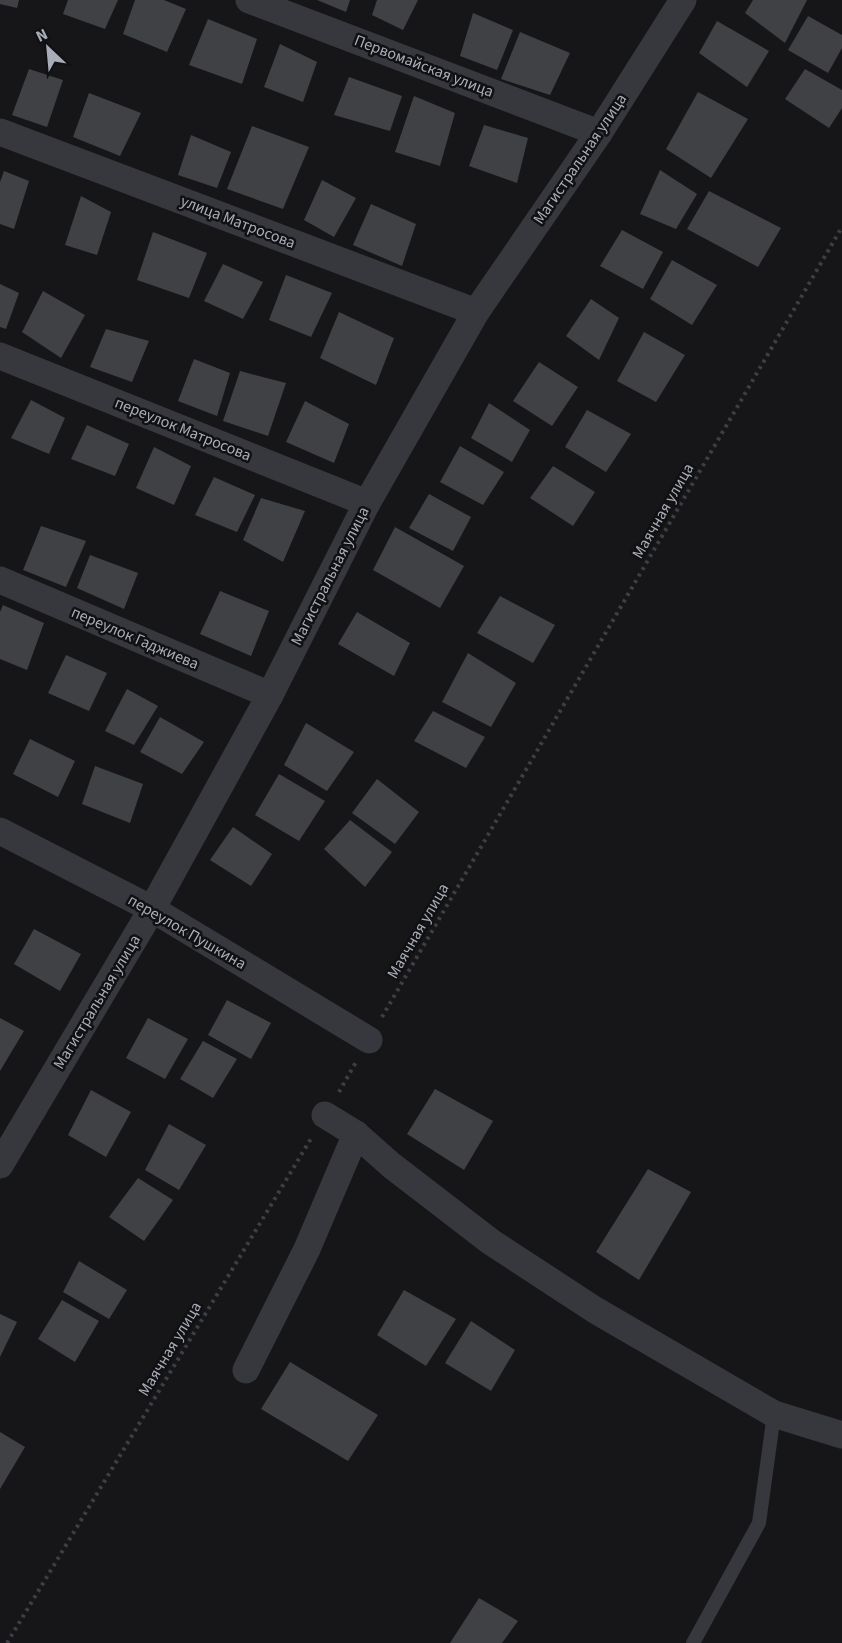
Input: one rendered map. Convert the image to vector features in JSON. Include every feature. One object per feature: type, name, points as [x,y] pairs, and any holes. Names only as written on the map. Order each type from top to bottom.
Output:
[{"type":"street","name":"Первомайская улица","points":[[249,0],[599,133]]},
{"type":"street","name":"Магистральная улица","points":[[0,1166],[152,909],[270,695],[367,502],[477,312],[599,133],[683,0]]},
{"type":"street","name":"улица Матросова","points":[[0,132],[477,312]]},
{"type":"street","name":"переулок Матросова","points":[[0,356],[367,502]]},
{"type":"street","name":"переулок Гаджиева","points":[[0,580],[270,695]]},
{"type":"street","name":"переулок Пушкина","points":[[0,831],[152,909],[369,1040]]},
{"type":"street","points":[[325,1115],[356,1134],[391,1165],[491,1242],[595,1310],[774,1414],[842,1435]]},
{"type":"street","points":[[246,1370],[307,1249],[356,1134]]},
{"type":"lane","points":[[693,1643],[759,1523],[774,1414]]},
{"type":"path","name":"Маячная улица","points":[[7,1643],[325,1115],[842,227]]},
{"type":"building","points":[[0,0],[19,0],[17,8],[0,4]]},
{"type":"building","points":[[68,0],[118,0],[105,29],[63,14]]},
{"type":"building","points":[[135,0],[164,0],[186,9],[167,52],[123,34]]},
{"type":"building","points":[[317,0],[350,0],[346,12]]},
{"type":"building","points":[[377,0],[418,0],[403,30],[372,15]]},
{"type":"building","points":[[753,0],[807,0],[785,43],[745,13]]},
{"type":"building","points":[[473,13],[513,30],[497,70],[460,56]]},
{"type":"building","points":[[808,16],[842,35],[842,48],[828,73],[788,50]]},
{"type":"building","points":[[208,19],[257,39],[242,84],[189,65]]},
{"type":"building","points":[[717,21],[769,51],[747,87],[699,53]]},
{"type":"building","points":[[520,32],[570,53],[550,95],[501,79]]},
{"type":"building","points":[[280,44],[317,62],[303,102],[264,87]]},
{"type":"building","points":[[29,69],[63,80],[47,127],[12,115]]},
{"type":"building","points":[[805,69],[842,90],[842,108],[829,128],[785,99]]},
{"type":"building","points":[[349,77],[402,96],[390,131],[334,115]]},
{"type":"building","points":[[698,92],[748,119],[711,178],[666,149]]},
{"type":"building","points":[[89,93],[141,113],[120,156],[73,137]]},
{"type":"building","points":[[414,96],[455,113],[440,166],[395,152]]},
{"type":"building","points":[[484,125],[528,138],[517,183],[469,166]]},
{"type":"building","points":[[252,126],[309,147],[283,209],[227,189]]},
{"type":"building","points":[[191,135],[231,152],[217,188],[178,175]]},
{"type":"building","points":[[660,170],[697,194],[676,229],[640,214]]},
{"type":"building","points":[[4,171],[29,181],[14,229],[0,224],[0,182]]},
{"type":"building","points":[[322,180],[356,198],[334,237],[304,220]]},
{"type":"building","points":[[709,191],[781,228],[758,267],[687,229]]},
{"type":"building","points":[[81,196],[111,212],[97,255],[65,245]]},
{"type":"building","points":[[371,204],[416,224],[402,266],[353,245]]},
{"type":"building","points":[[622,230],[663,252],[643,289],[600,266]]},
{"type":"building","points":[[153,232],[207,253],[189,298],[137,280]]},
{"type":"building","points":[[672,260],[717,285],[692,325],[650,299]]},
{"type":"building","points":[[223,264],[263,282],[243,319],[204,301]]},
{"type":"building","points":[[286,275],[332,293],[311,337],[269,320]]},
{"type":"building","points":[[0,284],[19,293],[6,329],[0,327]]},
{"type":"building","points":[[43,291],[85,315],[61,358],[22,332]]},
{"type":"building","points":[[591,299],[619,318],[599,360],[566,336]]},
{"type":"building","points":[[339,312],[394,338],[376,385],[320,358]]},
{"type":"building","points":[[106,329],[149,341],[132,382],[90,367]]},
{"type":"building","points":[[644,332],[685,355],[656,402],[617,381]]},
{"type":"building","points":[[194,359],[230,373],[217,416],[178,401]]},
{"type":"building","points":[[539,362],[578,387],[552,426],[513,401]]},
{"type":"building","points":[[240,371],[286,383],[268,436],[223,421]]},
{"type":"building","points":[[31,400],[65,418],[49,454],[11,438]]},
{"type":"building","points":[[305,401],[349,424],[334,463],[286,442]]},
{"type":"building","points":[[489,403],[530,430],[512,462],[471,438]]},
{"type":"building","points":[[587,410],[631,434],[606,472],[565,447]]},
{"type":"building","points":[[87,425],[129,444],[115,476],[71,459]]},
{"type":"building","points":[[460,446],[504,472],[483,505],[440,482]]},
{"type":"building","points":[[154,447],[191,466],[174,505],[136,488]]},
{"type":"building","points":[[553,466],[595,492],[573,526],[530,498]]},
{"type":"building","points":[[214,477],[255,495],[237,532],[195,515]]},
{"type":"building","points":[[429,494],[471,517],[453,551],[409,528]]},
{"type":"building","points":[[261,498],[305,511],[283,562],[243,540]]},
{"type":"building","points":[[41,526],[86,541],[66,587],[23,570]]},
{"type":"building","points":[[395,527],[464,566],[440,608],[373,570]]},
{"type":"building","points":[[90,555],[138,573],[124,609],[77,588]]},
{"type":"building","points":[[220,591],[269,611],[251,656],[200,634]]},
{"type":"building","points":[[500,596],[555,625],[533,663],[477,633]]},
{"type":"building","points":[[3,605],[44,623],[27,670],[0,659],[0,612]]},
{"type":"building","points":[[357,612],[410,643],[394,676],[338,644]]},
{"type":"building","points":[[468,653],[516,683],[491,727],[442,702]]},
{"type":"building","points":[[66,655],[107,673],[89,711],[48,693]]},
{"type":"building","points":[[127,689],[158,706],[134,745],[105,731]]},
{"type":"building","points":[[433,711],[485,737],[466,768],[414,741]]},
{"type":"building","points":[[160,717],[204,742],[182,774],[140,752]]},
{"type":"building","points":[[306,723],[354,752],[327,791],[284,765]]},
{"type":"building","points":[[30,739],[75,761],[58,797],[13,774]]},
{"type":"building","points":[[95,766],[143,784],[130,823],[82,804]]},
{"type":"building","points":[[279,774],[325,801],[299,841],[255,815]]},
{"type":"building","points":[[377,779],[419,812],[395,844],[352,813]]},
{"type":"building","points":[[350,820],[392,852],[365,887],[324,849]]},
{"type":"building","points":[[233,827],[272,854],[251,886],[210,860]]},
{"type":"building","points":[[34,929],[81,954],[60,991],[14,964]]},
{"type":"building","points":[[227,1000],[271,1023],[251,1059],[208,1035]]},
{"type":"building","points":[[0,1018],[24,1031],[0,1071]]},
{"type":"building","points":[[148,1018],[188,1039],[165,1079],[126,1058]]},
{"type":"building","points":[[203,1041],[237,1059],[213,1098],[180,1079]]},
{"type":"building","points":[[435,1089],[493,1121],[464,1170],[407,1134]]},
{"type":"building","points":[[91,1090],[131,1112],[106,1157],[68,1135]]},
{"type":"building","points":[[169,1124],[206,1145],[179,1190],[145,1170]]},
{"type":"building","points":[[648,1169],[691,1192],[639,1280],[596,1252]]},
{"type":"building","points":[[138,1178],[173,1200],[144,1241],[109,1217]]},
{"type":"building","points":[[79,1261],[127,1290],[109,1319],[63,1292]]},
{"type":"building","points":[[404,1290],[456,1319],[426,1366],[377,1335]]},
{"type":"building","points":[[62,1300],[99,1321],[75,1362],[38,1339]]},
{"type":"building","points":[[0,1314],[17,1322],[0,1357]]},
{"type":"building","points":[[471,1321],[515,1350],[491,1391],[445,1363]]},
{"type":"building","points":[[290,1362],[378,1415],[348,1461],[261,1409]]},
{"type":"building","points":[[0,1432],[25,1447],[0,1489]]},
{"type":"building","points":[[479,1598],[518,1621],[502,1643],[450,1643]]}]
